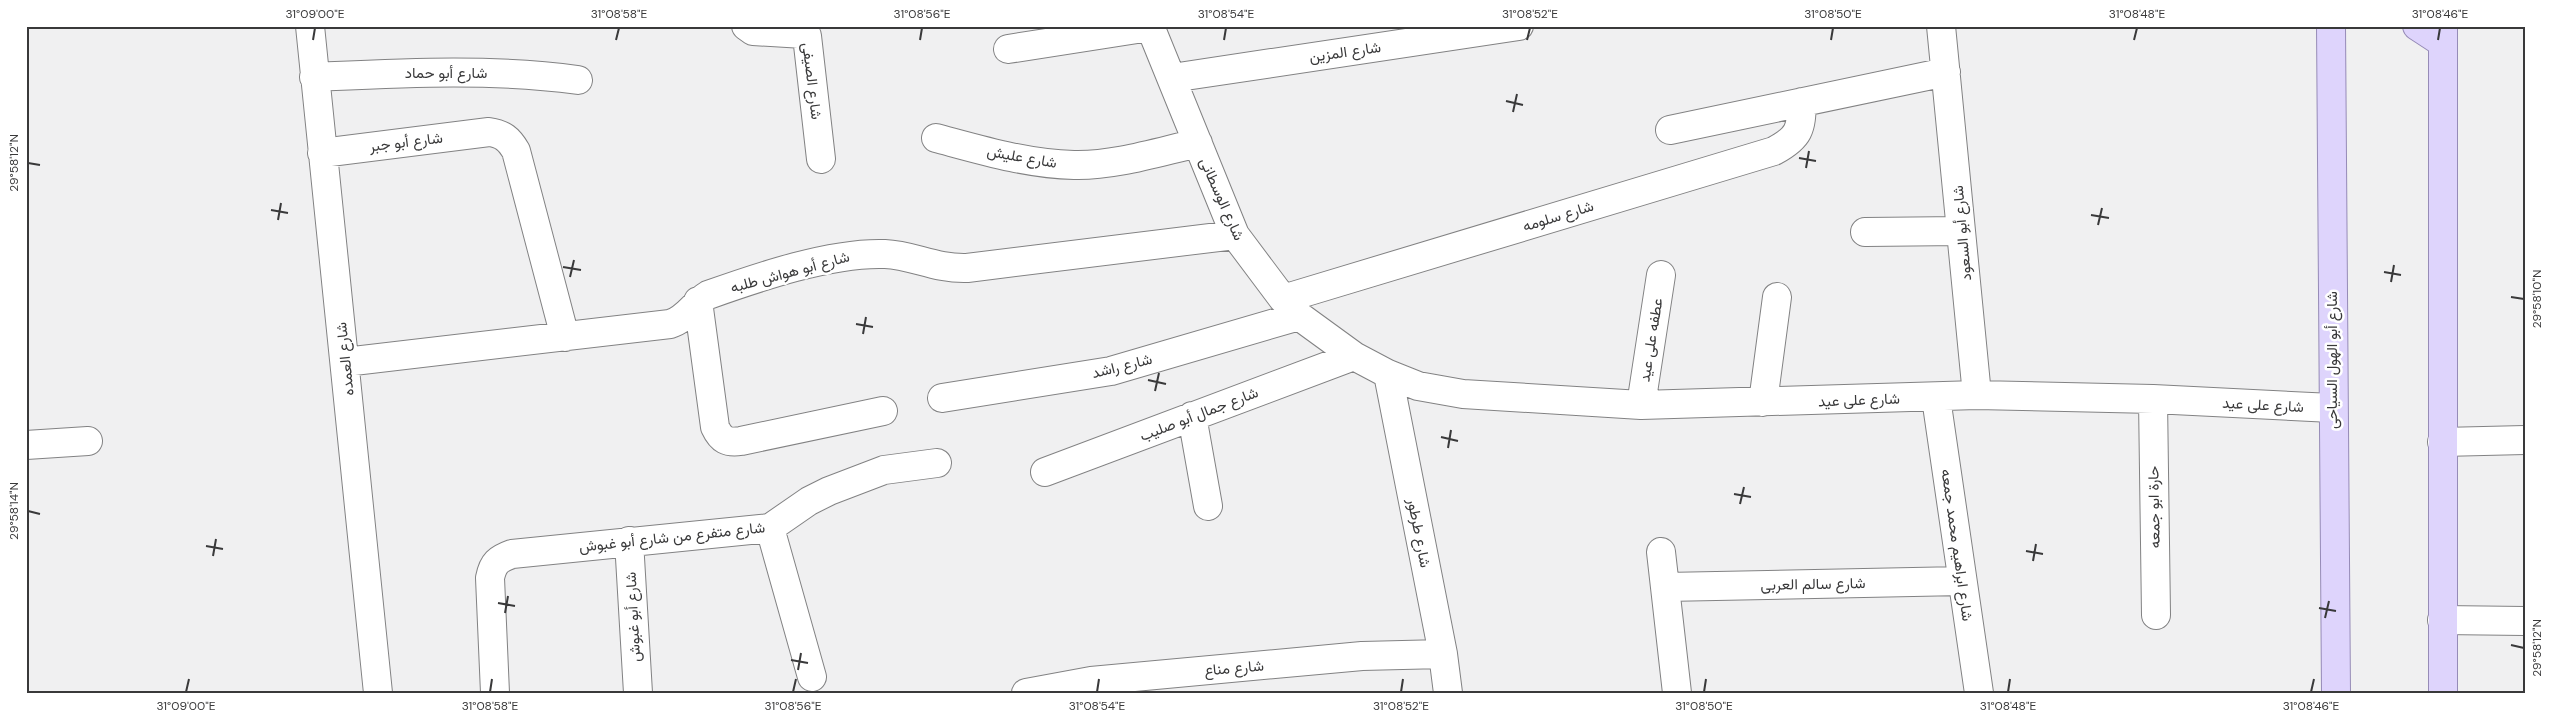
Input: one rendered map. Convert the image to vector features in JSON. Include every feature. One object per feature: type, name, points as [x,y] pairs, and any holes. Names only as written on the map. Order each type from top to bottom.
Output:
[{"type":"main road","points":[[2417,26],[2443,34],[2443,693]]},
{"type":"main road","name":"شارع أبو الهول السياحى","points":[[2336,693],[2332,408],[2338,29]]},
{"type":"street","name":"شارع العمده","points":[[310,26],[378,693]]},
{"type":"street","name":"شارع الصيفى","points":[[746,26],[753,30],[804,34],[807,36],[822,159]]},
{"type":"street","name":"شارع الوسطانى","points":[[1150,26],[1235,235],[1291,307],[1354,356],[1388,374]]},
{"type":"street","points":[[1008,49],[1150,26]]},
{"type":"street","name":"شارع المزين","points":[[1172,78],[1519,26]]},
{"type":"street","name":"شارع أبو السعود","points":[[1941,26],[1977,395]]},
{"type":"street","name":"شارع أبو حماد","points":[[314,77],[433,71],[534,74],[578,80]]},
{"type":"street","points":[[1670,130],[1946,72]]},
{"type":"street","name":"شارع سلومه","points":[[1291,307],[1774,151],[1785,145],[1801,126],[1802,102]]},
{"type":"street","name":"شارع أبو جبر","points":[[322,153],[489,132],[501,134],[510,141],[516,151],[564,336]]},
{"type":"street","name":"شارع عليش","points":[[936,138],[1044,164],[1076,166],[1107,163],[1198,143]]},
{"type":"street","points":[[1864,232],[1962,231]]},
{"type":"street","name":"شارع أبو هواش طلبه","points":[[345,362],[670,324],[685,317],[698,301],[708,295],[830,259],[859,254],[888,254],[933,266],[967,268],[1235,235]]},
{"type":"street","name":"عطفه على عيد","points":[[1641,405],[1661,275]]},
{"type":"street","points":[[1762,402],[1777,297]]},
{"type":"street","points":[[698,301],[715,427],[720,438],[730,443],[883,411]]},
{"type":"street","name":"شارع راشد","points":[[942,398],[1111,371],[1291,307]]},
{"type":"street","name":"شارع جمال أبو صليب","points":[[1045,472],[1354,356]]},
{"type":"street","name":"شارع على عيد","points":[[1388,374],[1418,386],[1462,394],[1641,405],[1936,398],[1977,395],[2153,399],[2332,408]]},
{"type":"street","name":"شارع طرطور","points":[[1388,374],[1443,654],[1448,693]]},
{"type":"street","name":"شارع ابراهيم محمد جمعه","points":[[1936,398],[1979,693]]},
{"type":"street","name":"حارة ابو جمعه","points":[[2153,399],[2156,615]]},
{"type":"street","points":[[1192,416],[1208,506]]},
{"type":"street","points":[[2442,442],[2525,440]]},
{"type":"street","points":[[26,445],[88,441]]},
{"type":"street","name":"شارع متفرع من شارع أبو غبوش","points":[[495,693],[490,578],[492,567],[498,559],[512,554],[770,528],[803,504],[828,491],[884,470],[936,464]]},
{"type":"street","points":[[770,528],[812,677]]},
{"type":"street","name":"شارع أبو غبوش","points":[[629,541],[638,693]]},
{"type":"street","points":[[1661,552],[1678,693]]},
{"type":"street","name":"شارع سالم العربى","points":[[1665,588],[1962,580]]},
{"type":"street","points":[[2442,620],[2525,621]]},
{"type":"street","name":"شارع مناع","points":[[1026,693],[1362,656],[1443,654]]}]
